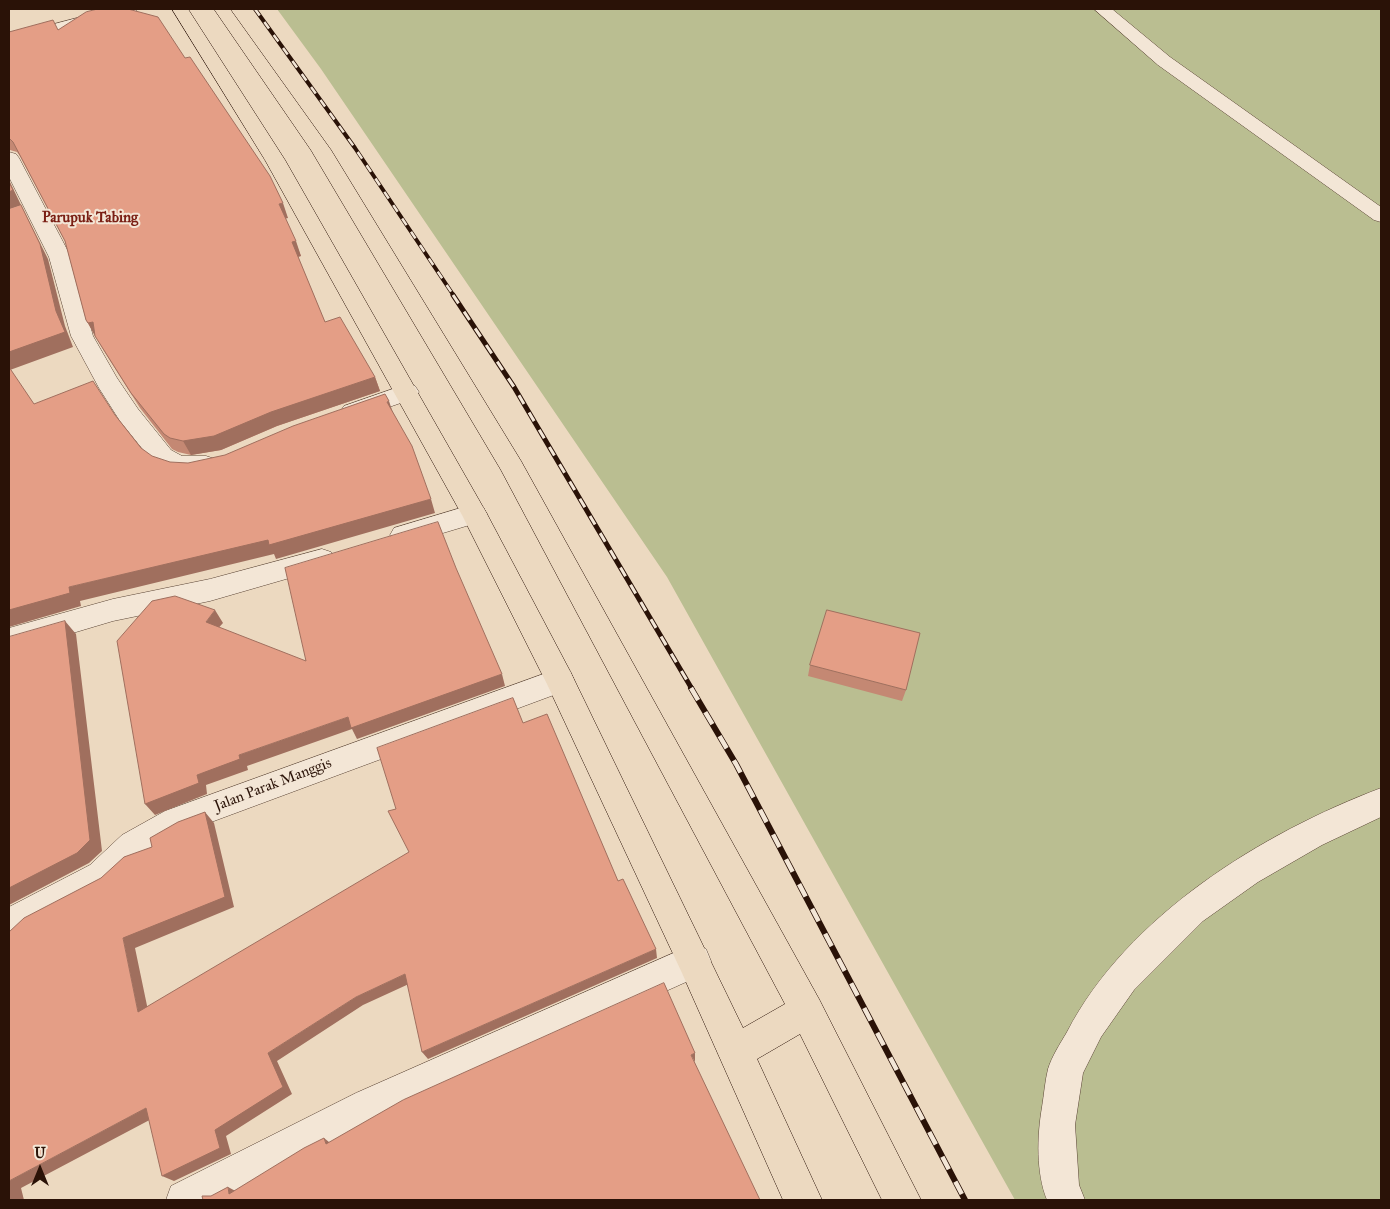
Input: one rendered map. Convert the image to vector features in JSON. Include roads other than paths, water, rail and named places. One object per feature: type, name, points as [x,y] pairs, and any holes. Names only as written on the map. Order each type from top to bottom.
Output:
[{"type":"highway","points":[[180,9],[298,155],[512,467],[807,1011],[902,1200]]},
{"type":"highway","points":[[222,9],[298,155],[407,392],[474,514],[560,680],[694,960],[803,1200]]},
{"type":"highway","points":[[735,1052],[807,1011]]},
{"type":"street","points":[[9,41],[129,9]]},
{"type":"street","points":[[1102,9],[1164,61],[1381,216]]},
{"type":"street","points":[[9,158],[27,212],[60,257],[82,336],[107,382],[129,415],[162,456],[170,462],[191,466],[226,460]]},
{"type":"street","points":[[333,418],[407,392]]},
{"type":"street","points":[[380,542],[474,514]]},
{"type":"street","points":[[9,640],[113,610],[210,590],[342,553]]},
{"type":"street","name":"Jalan Parak Manggis","points":[[9,929],[25,915],[101,876],[133,846],[176,822],[398,738],[560,680]]},
{"type":"street","points":[[1066,1200],[1060,1185],[1057,1125],[1066,1070],[1089,1025],[1122,978],[1191,910],[1247,871],[1311,835],[1381,802]]},
{"type":"street","points":[[185,1200],[369,1106],[694,960]]},
{"type":"railway","points":[[255,9],[355,148],[454,296]]},
{"type":"railway","points":[[453,295],[514,387],[692,689]]},
{"type":"railway","points":[[691,688],[736,764],[965,1200]]},
{"type":"district","name":"Parupuk Tabing","points":[[90,218]]}]
